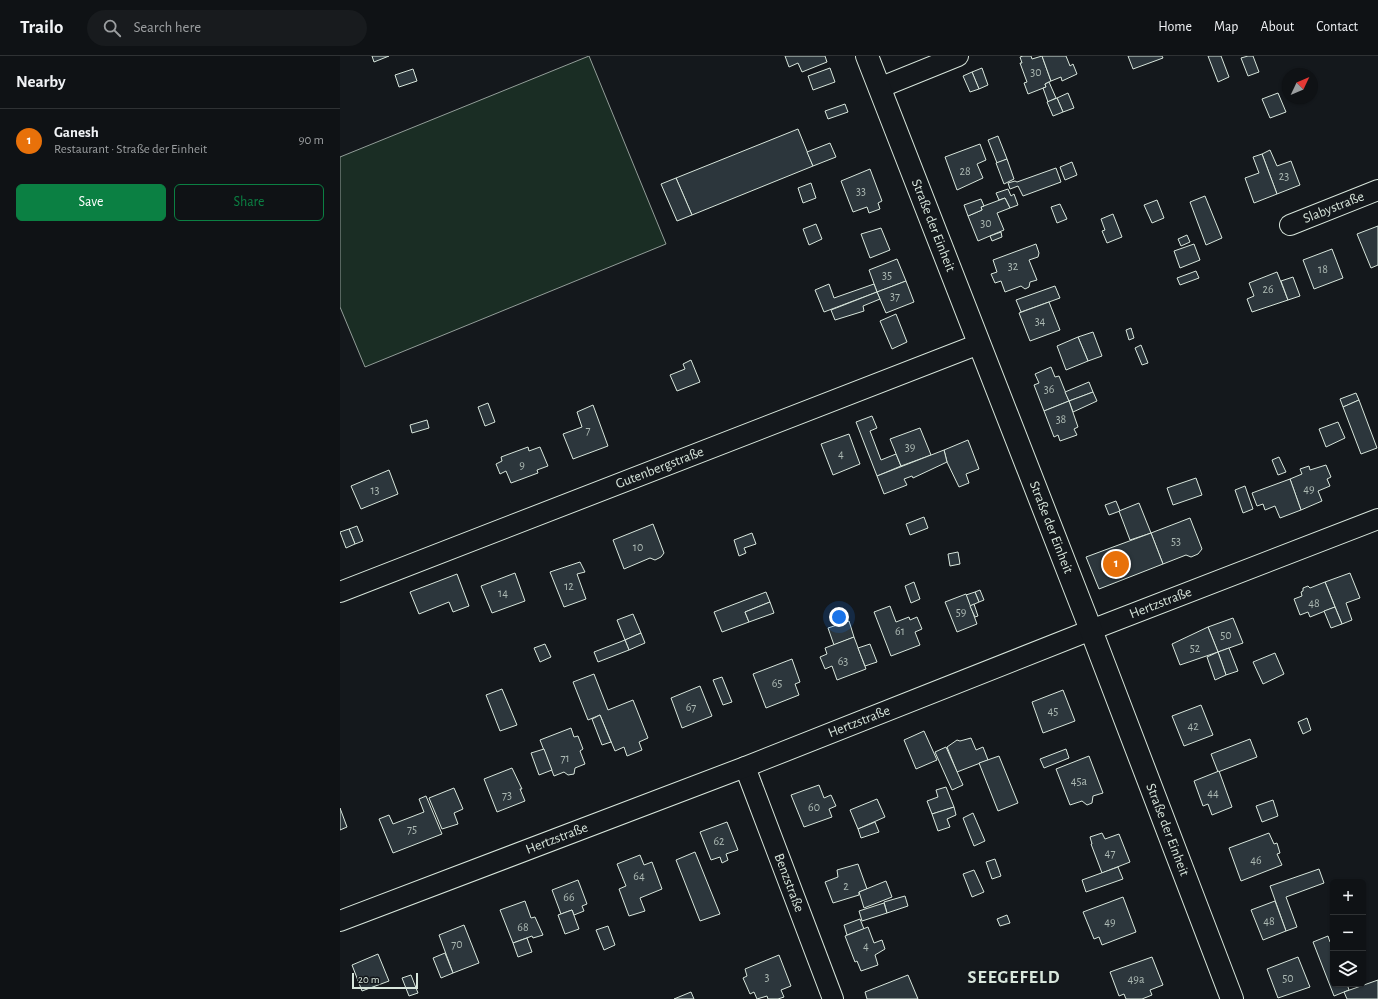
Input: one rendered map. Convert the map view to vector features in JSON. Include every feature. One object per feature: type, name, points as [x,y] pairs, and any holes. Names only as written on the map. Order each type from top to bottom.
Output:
[{"type":"street","name":"Straße der Einheit","points":[[867,56],[1091,630],[1232,999]]},
{"type":"street","points":[[879,88],[958,56]]},
{"type":"street","name":"Slabystraße","points":[[1290,225],[1378,190]]},
{"type":"street","name":"Gutenbergstraße","points":[[340,592],[979,344]]},
{"type":"street","name":"Hertzstraße","points":[[340,921],[745,767],[1091,630],[1378,519]]},
{"type":"street","name":"Benzstraße","points":[[745,767],[833,999]]},
{"type":"green space","points":[[589,56],[666,244],[365,367],[340,307],[340,157]]},
{"type":"building","points":[[372,56],[389,56],[374,62]]},
{"type":"building","points":[[785,56],[825,56],[827,62],[802,72],[798,63],[789,67]]},
{"type":"building","points":[[1031,56],[1032,59],[1042,56],[1051,81],[1045,84],[1046,87],[1028,94],[1024,83],[1027,82],[1020,63],[1022,63],[1020,57]]},
{"type":"building","points":[[1042,56],[1066,56],[1070,66],[1073,64],[1077,74],[1062,81],[1061,77],[1051,81]]},
{"type":"building","points":[[1128,56],[1162,56],[1163,58],[1133,69]]},
{"type":"building","points":[[1208,56],[1221,56],[1229,77],[1218,82]]},
{"type":"building","points":[[1253,56],[1259,72],[1248,76],[1241,58]]},
{"type":"building","points":[[830,68],[835,82],[813,90],[808,76]]},
{"type":"building","points":[[982,68],[988,85],[979,89],[972,72]]},
{"type":"building","points":[[413,69],[417,81],[399,87],[395,75]]},
{"type":"building","points":[[972,72],[979,89],[970,92],[963,76]]},
{"type":"building","points":[[1049,82],[1056,98],[1048,102],[1043,88],[1046,87],[1045,84]]},
{"type":"building","points":[[1068,93],[1074,108],[1063,112],[1057,98]]},
{"type":"building","points":[[1278,93],[1286,112],[1270,118],[1262,99]]},
{"type":"building","points":[[1057,98],[1063,112],[1053,116],[1047,102]]},
{"type":"building","points":[[845,104],[848,112],[828,119],[825,111]]},
{"type":"building","points":[[798,129],[813,166],[692,215],[676,178]]},
{"type":"building","points":[[998,136],[1007,159],[997,163],[988,140]]},
{"type":"building","points":[[830,143],[836,157],[813,166],[807,152]]},
{"type":"building","points":[[980,144],[986,160],[977,164],[983,178],[957,190],[945,157]]},
{"type":"building","points":[[1270,150],[1277,166],[1291,161],[1300,185],[1277,194],[1262,154]]},
{"type":"building","points":[[1262,154],[1277,194],[1254,203],[1245,178],[1259,173],[1253,157]]},
{"type":"building","points":[[1007,159],[1014,179],[1004,184],[996,163]]},
{"type":"building","points":[[1072,162],[1077,175],[1065,180],[1060,167]]},
{"type":"building","points":[[1056,168],[1061,182],[1023,196],[1018,186],[1010,189],[1008,183],[1015,181],[1017,182]]},
{"type":"building","points":[[870,169],[882,201],[878,203],[880,209],[869,213],[867,207],[853,212],[841,181]]},
{"type":"building","points":[[676,178],[692,215],[677,221],[661,184]]},
{"type":"building","points":[[811,183],[816,198],[803,203],[798,188]]},
{"type":"building","points":[[1008,189],[1011,196],[1014,194],[1018,205],[1010,208],[1005,198],[999,200],[996,193]]},
{"type":"building","points":[[1205,196],[1222,238],[1206,245],[1190,202]]},
{"type":"building","points":[[1005,198],[1010,208],[997,213],[1004,230],[978,241],[968,216],[982,210],[981,207]]},
{"type":"building","points":[[981,199],[984,206],[981,207],[982,210],[968,216],[964,205]]},
{"type":"building","points":[[1157,200],[1164,218],[1152,223],[1144,205]]},
{"type":"building","points":[[1060,204],[1067,219],[1057,223],[1051,207]]},
{"type":"building","points":[[1113,214],[1122,237],[1107,243],[1102,231],[1105,230],[1101,219]]},
{"type":"building","points":[[816,224],[822,239],[809,245],[803,229]]},
{"type":"building","points":[[1378,226],[1378,265],[1371,268],[1357,234]]},
{"type":"building","points":[[881,228],[890,250],[870,258],[861,234]]},
{"type":"building","points":[[1001,232],[1002,237],[992,241],[990,236]]},
{"type":"building","points":[[1187,235],[1190,242],[1181,246],[1178,239]]},
{"type":"building","points":[[1036,244],[1039,253],[1038,257],[1029,260],[1037,280],[1030,282],[1029,287],[1025,289],[1021,286],[1005,292],[1001,281],[995,283],[991,274],[997,272],[993,260]]},
{"type":"building","points":[[1194,244],[1200,260],[1180,268],[1174,251]]},
{"type":"building","points":[[1332,249],[1343,278],[1314,289],[1303,260]]},
{"type":"building","points":[[897,259],[906,281],[877,292],[869,270]]},
{"type":"building","points":[[1196,271],[1199,278],[1180,285],[1177,278]]},
{"type":"building","points":[[1277,272],[1288,300],[1252,312],[1247,299],[1254,296],[1249,283]]},
{"type":"building","points":[[1293,277],[1300,296],[1288,300],[1281,281]]},
{"type":"building","points":[[906,281],[914,302],[886,313],[877,292]]},
{"type":"building","points":[[829,284],[834,298],[874,284],[877,292],[824,312],[815,290]]},
{"type":"building","points":[[1055,286],[1060,298],[1021,312],[1016,300]]},
{"type":"building","points":[[877,292],[880,299],[863,306],[864,311],[835,320],[831,310]]},
{"type":"building","points":[[1049,302],[1060,330],[1030,341],[1019,313]]},
{"type":"building","points":[[896,314],[907,342],[892,349],[880,321]]},
{"type":"building","points":[[1131,328],[1134,338],[1129,340],[1126,330]]},
{"type":"building","points":[[1093,332],[1102,356],[1088,361],[1078,337]]},
{"type":"building","points":[[1078,337],[1088,361],[1066,370],[1057,346]]},
{"type":"building","points":[[1141,345],[1148,363],[1142,365],[1135,348]]},
{"type":"building","points":[[691,360],[700,382],[677,391],[670,375],[685,369],[683,364]]},
{"type":"building","points":[[1051,367],[1055,377],[1059,376],[1069,401],[1044,411],[1034,385],[1039,383],[1035,374]]},
{"type":"building","points":[[1089,382],[1093,392],[1069,401],[1065,392]]},
{"type":"building","points":[[1093,392],[1097,401],[1073,412],[1069,401]]},
{"type":"building","points":[[1356,393],[1359,400],[1343,407],[1340,399]]},
{"type":"building","points":[[1359,400],[1377,448],[1361,454],[1343,407]]},
{"type":"building","points":[[1069,401],[1078,427],[1074,429],[1077,435],[1060,441],[1058,435],[1054,437],[1044,411]]},
{"type":"building","points":[[488,403],[495,422],[485,426],[478,407]]},
{"type":"building","points":[[593,405],[608,446],[573,459],[563,434],[582,427],[577,412]]},
{"type":"building","points":[[872,416],[877,428],[870,431],[881,460],[896,454],[901,466],[877,476],[856,422]]},
{"type":"building","points":[[427,420],[429,428],[412,433],[410,425]]},
{"type":"building","points":[[1338,422],[1345,438],[1326,447],[1319,429]]},
{"type":"building","points":[[920,428],[931,455],[901,466],[890,439]]},
{"type":"building","points":[[849,434],[860,464],[833,475],[821,444]]},
{"type":"building","points":[[968,440],[979,469],[966,474],[969,483],[959,487],[947,462],[944,450]]},
{"type":"building","points":[[528,447],[529,451],[540,447],[548,466],[537,470],[538,473],[511,483],[506,471],[500,474],[496,464],[502,461],[501,457]]},
{"type":"building","points":[[944,450],[947,462],[913,478],[912,476],[904,479],[907,485],[884,494],[877,476]]},
{"type":"building","points":[[1279,457],[1286,472],[1278,475],[1272,460]]},
{"type":"building","points":[[1326,465],[1331,477],[1327,479],[1330,486],[1318,491],[1322,501],[1301,510],[1290,479],[1302,474],[1300,469],[1309,466],[1310,470]]},
{"type":"building","points":[[389,470],[398,494],[361,509],[351,486]]},
{"type":"building","points":[[1196,478],[1202,495],[1173,505],[1167,488]]},
{"type":"building","points":[[1290,479],[1301,510],[1280,518],[1275,506],[1265,510],[1263,504],[1257,506],[1252,493]]},
{"type":"building","points":[[1245,486],[1253,509],[1243,513],[1235,490]]},
{"type":"building","points":[[1116,501],[1120,511],[1109,515],[1105,505]]},
{"type":"building","points":[[1139,503],[1151,533],[1130,540],[1119,511]]},
{"type":"building","points":[[924,517],[928,528],[910,535],[906,524]]},
{"type":"building","points":[[1190,518],[1202,549],[1198,554],[1191,557],[1186,555],[1163,564],[1151,533]]},
{"type":"building","points":[[653,524],[664,553],[661,557],[655,560],[650,558],[624,569],[613,540]]},
{"type":"building","points":[[357,526],[363,541],[355,544],[349,529]]},
{"type":"building","points":[[349,529],[355,544],[346,548],[340,532]]},
{"type":"building","points":[[752,533],[756,544],[744,548],[746,553],[739,556],[734,540]]},
{"type":"building","points":[[1151,533],[1163,564],[1099,589],[1086,557]]},
{"type":"building","points":[[958,552],[960,564],[950,566],[948,554]]},
{"type":"building","points":[[580,562],[585,572],[577,574],[586,599],[564,607],[550,572]]},
{"type":"building","points":[[515,573],[525,601],[492,613],[481,586]]},
{"type":"building","points":[[1350,573],[1360,598],[1346,603],[1352,620],[1342,624],[1325,582]]},
{"type":"building","points":[[457,574],[469,606],[453,612],[449,602],[419,614],[410,592]]},
{"type":"building","points":[[914,582],[920,599],[911,603],[905,586]]},
{"type":"building","points":[[1325,582],[1335,607],[1310,617],[1308,612],[1300,615],[1294,599],[1302,596],[1301,592],[1303,591],[1303,588],[1308,586],[1310,588]]},
{"type":"building","points":[[980,590],[984,600],[979,602],[975,592]]},
{"type":"building","points":[[766,592],[770,602],[745,612],[749,622],[722,632],[714,612]]},
{"type":"building","points":[[975,592],[979,602],[970,606],[966,595]]},
{"type":"building","points":[[966,594],[977,624],[957,632],[945,602]]},
{"type":"building","points":[[770,602],[774,613],[749,622],[745,612]]},
{"type":"building","points":[[974,604],[978,616],[975,617],[970,606]]},
{"type":"building","points":[[890,606],[896,622],[909,617],[910,620],[917,617],[922,629],[915,632],[920,645],[891,656],[874,612]]},
{"type":"building","points":[[1335,607],[1342,624],[1331,628],[1324,611]]},
{"type":"building","points":[[633,614],[641,633],[625,640],[617,620]]},
{"type":"building","points":[[1233,618],[1243,643],[1218,652],[1208,627]]},
{"type":"building","points":[[849,621],[854,637],[834,645],[828,628]]},
{"type":"building","points":[[1208,627],[1218,652],[1180,665],[1172,644]]},
{"type":"building","points":[[641,633],[645,643],[629,650],[625,640]]},
{"type":"building","points":[[854,637],[866,669],[837,680],[832,666],[825,669],[820,657],[827,654],[825,648]]},
{"type":"building","points":[[625,640],[629,650],[598,662],[594,652]]},
{"type":"building","points":[[545,644],[551,657],[540,662],[534,648]]},
{"type":"building","points":[[870,644],[877,662],[865,666],[858,648]]},
{"type":"building","points":[[1229,648],[1238,671],[1226,675],[1218,652]]},
{"type":"building","points":[[1218,652],[1226,675],[1215,680],[1207,657]]},
{"type":"building","points":[[1275,653],[1284,674],[1263,684],[1253,662]]},
{"type":"building","points":[[792,659],[800,682],[795,684],[799,695],[766,708],[753,674]]},
{"type":"building","points":[[594,674],[608,710],[633,700],[648,738],[639,742],[642,750],[627,756],[624,747],[615,751],[600,715],[588,720],[573,682]]},
{"type":"building","points":[[722,677],[732,702],[723,705],[713,680]]},
{"type":"building","points":[[700,686],[712,716],[682,728],[671,698]]},
{"type":"building","points":[[502,689],[517,725],[500,731],[486,695]]},
{"type":"building","points":[[1063,690],[1075,721],[1043,733],[1032,702]]},
{"type":"building","points":[[1201,705],[1213,735],[1184,746],[1172,716]]},
{"type":"building","points":[[600,715],[611,742],[602,745],[592,719]]},
{"type":"building","points":[[1307,718],[1311,730],[1303,734],[1298,722]]},
{"type":"building","points":[[571,728],[574,737],[578,736],[583,749],[580,751],[585,764],[575,768],[574,774],[568,775],[564,772],[554,776],[540,740]]},
{"type":"building","points":[[924,731],[937,760],[916,769],[904,740]]},
{"type":"building","points":[[971,738],[976,750],[983,747],[988,760],[957,772],[947,747],[957,740],[960,741]]},
{"type":"building","points":[[1250,739],[1257,757],[1218,772],[1211,754]]},
{"type":"building","points":[[946,747],[963,785],[952,790],[935,752]]},
{"type":"building","points":[[544,749],[552,770],[539,775],[531,753]]},
{"type":"building","points":[[1066,749],[1069,758],[1044,768],[1040,759]]},
{"type":"building","points":[[999,756],[1018,803],[998,811],[979,763]]},
{"type":"building","points":[[1089,756],[1103,793],[1093,796],[1092,803],[1087,805],[1082,801],[1070,805],[1056,769]]},
{"type":"building","points":[[512,768],[522,789],[520,789],[525,801],[497,812],[484,779]]},
{"type":"building","points":[[1219,771],[1232,807],[1212,815],[1208,804],[1203,806],[1194,781]]},
{"type":"building","points":[[819,785],[824,798],[831,795],[836,806],[829,809],[832,817],[804,827],[791,795]]},
{"type":"building","points":[[946,787],[954,807],[932,814],[927,801],[938,797],[936,790]]},
{"type":"building","points":[[454,788],[463,809],[454,813],[458,824],[442,829],[429,798]]},
{"type":"building","points":[[426,796],[442,834],[393,853],[379,819],[389,815],[393,824],[424,812],[419,799]]},
{"type":"building","points":[[877,799],[885,817],[858,829],[850,810]]},
{"type":"building","points":[[1273,800],[1278,816],[1262,822],[1256,806]]},
{"type":"building","points":[[954,807],[956,815],[947,819],[950,827],[938,831],[932,814]]},
{"type":"building","points":[[340,808],[347,827],[340,830]]},
{"type":"building","points":[[973,813],[985,841],[974,846],[963,818]]},
{"type":"building","points":[[727,822],[738,850],[726,854],[728,860],[722,863],[720,857],[711,860],[700,832]]},
{"type":"building","points":[[875,822],[879,832],[861,838],[858,829]]},
{"type":"building","points":[[1102,833],[1105,839],[1119,834],[1130,862],[1102,873],[1091,844],[1090,837]]},
{"type":"building","points":[[1269,833],[1274,844],[1277,843],[1280,853],[1277,854],[1282,865],[1241,881],[1229,848]]},
{"type":"building","points":[[695,852],[720,914],[700,921],[676,860]]},
{"type":"building","points":[[640,855],[644,865],[652,862],[662,889],[640,898],[645,911],[629,916],[619,889],[626,886],[617,864]]},
{"type":"building","points":[[995,859],[1001,876],[992,879],[986,862]]},
{"type":"building","points":[[858,864],[867,889],[859,892],[859,895],[833,903],[825,882],[838,877],[837,870]]},
{"type":"building","points":[[1118,867],[1123,879],[1086,892],[1082,880]]},
{"type":"building","points":[[1319,869],[1324,883],[1286,897],[1297,927],[1286,931],[1270,886]]},
{"type":"building","points":[[974,870],[984,892],[972,897],[963,874]]},
{"type":"building","points":[[578,880],[587,904],[582,906],[584,911],[574,915],[572,910],[561,914],[552,890]]},
{"type":"building","points":[[886,881],[892,897],[864,908],[859,892]]},
{"type":"building","points":[[905,896],[908,906],[887,913],[884,902]]},
{"type":"building","points":[[1123,897],[1136,932],[1102,945],[1099,937],[1094,939],[1083,912]]},
{"type":"building","points":[[525,901],[531,918],[535,917],[543,935],[533,938],[532,936],[513,943],[500,910]]},
{"type":"building","points":[[1275,901],[1286,931],[1263,940],[1251,910]]},
{"type":"building","points":[[884,903],[887,913],[862,921],[859,911]]},
{"type":"building","points":[[572,910],[579,929],[565,934],[558,915]]},
{"type":"building","points":[[1007,915],[1010,923],[1000,926],[997,919]]},
{"type":"building","points":[[860,919],[864,929],[847,935],[844,925]]},
{"type":"building","points":[[464,925],[479,963],[453,973],[439,935]]},
{"type":"building","points":[[608,926],[615,945],[604,950],[596,930]]},
{"type":"building","points":[[868,927],[874,943],[882,940],[885,949],[875,955],[878,965],[861,971],[857,961],[855,962],[845,936]]},
{"type":"building","points":[[1328,936],[1330,942],[1330,986],[1313,942]]},
{"type":"building","points":[[527,938],[532,952],[518,957],[513,943]]},
{"type":"building","points":[[445,953],[453,973],[441,978],[433,958]]},
{"type":"building","points":[[378,954],[389,981],[362,991],[352,965]]},
{"type":"building","points":[[779,955],[791,986],[781,990],[784,997],[778,999],[768,999],[767,996],[757,999],[754,992],[750,994],[743,978],[747,976],[745,969]]},
{"type":"building","points":[[1152,957],[1163,985],[1150,990],[1152,995],[1142,999],[1126,999],[1124,994],[1119,996],[1110,972]]},
{"type":"building","points":[[1298,957],[1310,987],[1278,998],[1267,969]]},
{"type":"building","points":[[411,975],[418,993],[409,996],[402,978]]},
{"type":"building","points":[[908,975],[918,999],[867,999],[865,992]]},
{"type":"building","points":[[1378,980],[1378,999],[1347,999],[1344,992],[1358,987],[1366,987],[1366,984]]},
{"type":"building","points":[[1330,987],[1348,987],[1349,990],[1334,996]]},
{"type":"building","points":[[691,992],[694,999],[674,999]]},
{"type":"place","name":"Ganesh","points":[[1116,564]]},
{"type":"district","name":"SEEGEFELD","points":[[1014,978]]}]
